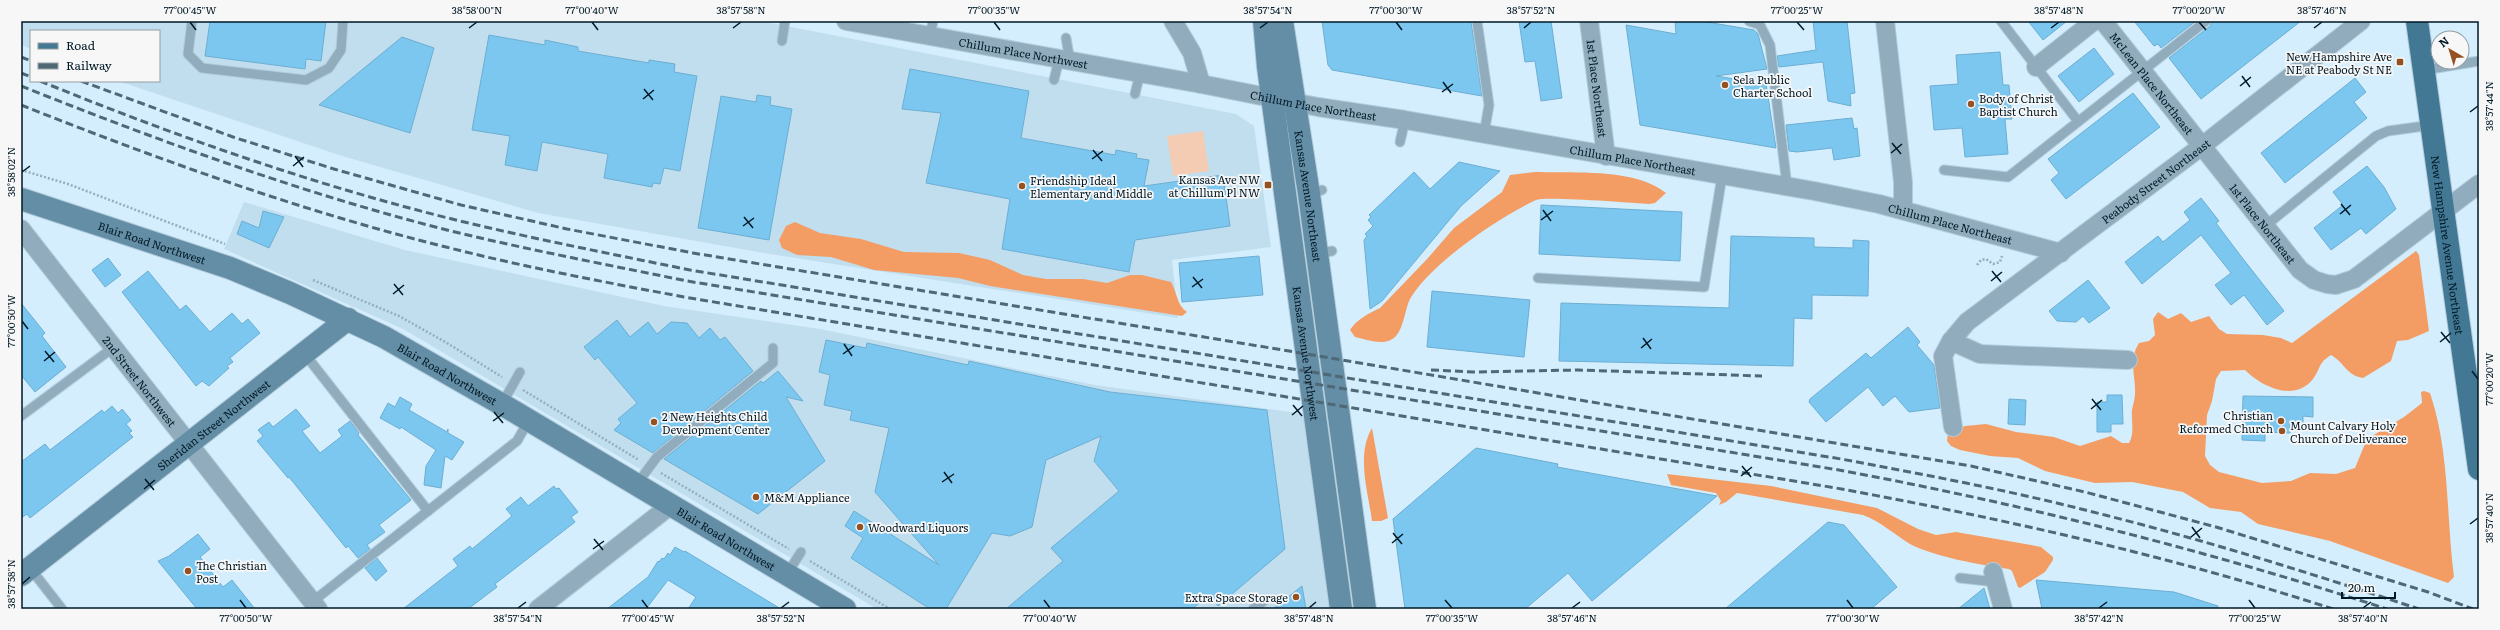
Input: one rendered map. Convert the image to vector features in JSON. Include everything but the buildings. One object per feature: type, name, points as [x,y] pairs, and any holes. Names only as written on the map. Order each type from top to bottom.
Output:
[{"type":"main road","name":"New Hampshire Avenue Northeast","points":[[2417,21],[2443,211],[2472,366],[2479,462]]},
{"type":"street","name":"Chillum Place Northwest","points":[[846,21],[931,29],[1064,60],[1201,84]]},
{"type":"street","points":[[1173,21],[1192,53],[1201,84]]},
{"type":"street","points":[[1264,21],[1272,97]]},
{"type":"street","name":"Kansas Avenue Northeast","points":[[1282,21],[1295,103],[1315,192],[1324,252],[1333,371],[1365,609]]},
{"type":"street","name":"1st Place Northeast","points":[[1589,21],[1606,156]]},
{"type":"street","points":[[1885,21],[1903,184],[1903,210]]},
{"type":"street","points":[[2036,67],[2094,21]]},
{"type":"street","name":"McLean Place Northeast","points":[[2103,21],[2202,146]]},
{"type":"street","name":"Peabody Street Northeast","points":[[1954,427],[1943,356],[1951,341],[1967,322],[1989,304],[2060,253],[2202,146],[2361,21]]},
{"type":"street","name":"Chillum Place Northeast","points":[[1201,84],[1272,97],[1295,103],[1405,120],[1606,156],[1787,186],[1903,210],[2060,253]]},
{"type":"street","name":"Kansas Avenue Northwest","points":[[1272,97],[1340,609]]},
{"type":"street","name":"1st Place Northeast","points":[[2202,146],[2264,227],[2300,270],[2322,283],[2336,285],[2360,276],[2443,211]]},
{"type":"street","points":[[2443,211],[2479,184]]},
{"type":"street","name":"Blair Road Northwest","points":[[21,199],[230,268],[348,319],[384,337],[502,404],[787,574],[832,606]]},
{"type":"street","name":"2nd Street Northwest","points":[[21,229],[315,605]]},
{"type":"street","name":"Sheridan Street Northwest","points":[[25,571],[348,319]]},
{"type":"street","points":[[1951,341],[1980,354],[2128,360]]},
{"type":"street","points":[[538,609],[671,505]]},
{"type":"street","points":[[1994,577],[2003,609]]},
{"type":"lane","points":[[192,21],[188,54],[202,68],[306,80],[329,68],[341,50],[343,21]]},
{"type":"lane","points":[[782,41],[785,21]]},
{"type":"lane","points":[[1477,21],[1489,105],[1484,134]]},
{"type":"lane","points":[[1749,21],[1760,25],[1770,45],[1787,186]]},
{"type":"lane","points":[[2000,21],[2077,120]]},
{"type":"lane","points":[[1944,170],[2008,177],[2077,120],[2206,21]]},
{"type":"lane","points":[[1054,80],[1064,60],[1066,38]]},
{"type":"lane","points":[[2424,70],[2479,61]]},
{"type":"lane","points":[[1135,94],[1140,73]]},
{"type":"lane","points":[[1400,142],[1405,120]]},
{"type":"lane","points":[[2264,227],[2376,136],[2388,131],[2432,125]]},
{"type":"lane","points":[[1538,278],[1704,287],[1722,176]]},
{"type":"lane","points":[[21,416],[114,347]]},
{"type":"lane","points":[[636,485],[649,466],[773,363],[773,348]]},
{"type":"lane","points":[[304,353],[428,511]]},
{"type":"lane","points":[[502,404],[520,372]]},
{"type":"lane","points":[[315,605],[428,511],[517,441],[529,420]]},
{"type":"lane","points":[[787,574],[800,553]]},
{"type":"lane","points":[[25,571],[62,609]]},
{"type":"lane","points":[[1960,578],[1994,577]]},
{"type":"lane","points":[[1253,609],[1264,601]]},
{"type":"path","points":[[1977,265],[1980,260],[1986,259],[1993,264],[2000,262],[2002,255]]},
{"type":"path","points":[[502,377],[649,466],[800,553],[890,609]]},
{"type":"shaded area","points":[[21,21],[761,21],[1236,114],[1254,126],[1271,247],[1172,260],[1178,318],[770,254],[538,213],[339,155],[121,82],[160,82],[160,30],[30,30],[30,49],[21,45]]},
{"type":"shaded area","points":[[1203,131],[1209,171],[1173,176],[1167,136]]},
{"type":"shaded area","points":[[1535,172],[1585,172],[1621,176],[1638,179],[1653,185],[1666,193],[1655,203],[1649,204],[1571,199],[1536,200],[1485,230],[1433,271],[1410,299],[1401,328],[1396,336],[1382,342],[1355,337],[1350,330],[1356,323],[1380,308],[1428,258],[1454,228],[1502,192],[1510,175]]},
{"type":"shaded area","points":[[244,202],[405,250],[664,306],[820,329],[1095,385],[1305,414],[1330,609],[877,609],[403,329],[224,249]]},
{"type":"shaded area","points":[[795,222],[820,233],[861,239],[904,252],[959,253],[990,260],[1023,275],[1046,279],[1083,279],[1107,283],[1130,275],[1142,275],[1171,282],[1181,306],[1187,312],[1182,316],[990,286],[958,278],[874,270],[831,257],[797,255],[782,248],[779,240],[786,226]]},
{"type":"shaded area","points":[[2416,251],[2419,255],[2429,331],[2408,340],[2397,341],[2391,361],[2363,378],[2349,372],[2336,358],[2331,355],[2322,363],[2313,379],[2305,386],[2297,390],[2278,390],[2260,382],[2245,370],[2221,371],[2216,379],[2212,401],[2207,415],[2205,456],[2210,465],[2219,472],[2262,483],[2291,481],[2310,473],[2336,474],[2355,468],[2367,439],[2404,417],[2422,403],[2421,392],[2424,391],[2430,393],[2441,438],[2444,461],[2454,577],[2448,583],[2330,541],[2258,524],[2241,512],[2210,508],[2183,492],[2132,482],[2095,483],[2045,471],[2018,458],[1990,456],[1960,450],[1951,446],[1947,441],[1948,433],[1965,426],[1986,424],[2016,432],[2054,437],[2080,446],[2111,436],[2122,443],[2129,443],[2132,435],[2132,410],[2135,396],[2133,368],[2134,356],[2139,343],[2149,341],[2155,335],[2153,319],[2158,312],[2168,319],[2181,313],[2191,322],[2209,316],[2219,329],[2227,334],[2263,335],[2281,338],[2292,343]]},
{"type":"shaded area","points":[[1372,428],[1388,518],[1381,521],[1372,521],[1364,473],[1365,450],[1367,439]]},
{"type":"shaded area","points":[[1667,474],[1771,486],[1877,508],[1918,529],[1936,535],[1956,532],[2041,547],[2053,557],[2053,560],[2045,572],[2020,588],[2018,587],[2012,571],[2009,569],[1958,560],[1920,549],[1863,515],[1737,493],[1726,502],[1719,505],[1721,501],[1716,493],[1671,485]]},
{"type":"railway","points":[[21,57],[30,61]]},
{"type":"railway","points":[[21,73],[30,77]]},
{"type":"railway","points":[[43,82],[142,121],[245,158],[403,206],[514,234],[690,270],[1841,459],[1931,476],[2051,502],[2166,531],[2293,568],[2419,609]]},
{"type":"railway","points":[[84,82],[233,137],[334,169],[461,205],[567,229],[693,253],[1289,351],[1971,466],[2085,492],[2216,527],[2428,592],[2473,609]]},
{"type":"railway","points":[[21,86],[180,147],[288,184],[396,216],[510,245],[687,281],[1839,470],[1978,498],[2115,530],[2251,567],[2387,609]]},
{"type":"railway","points":[[21,105],[178,165],[284,201],[392,233],[534,268],[684,297],[1836,488],[2087,540],[2211,572],[2333,609]]},
{"type":"railway","points":[[1431,370],[1474,372],[1578,370],[1762,376]]},
{"type":"place","name":"New Hampshire Ave NE at Peabody St NE","points":[[2400,62]]},
{"type":"place","name":"Sela Public Charter School","points":[[1725,85]]},
{"type":"place","name":"Body of Christ Baptist Church","points":[[1971,104]]},
{"type":"place","name":"Kansas Ave NW at Chillum Pl NW","points":[[1268,185]]},
{"type":"place","name":"Friendship Ideal Elementary and Middle","points":[[1022,186]]},
{"type":"place","name":"Christian Reformed Church","points":[[2281,421]]},
{"type":"place","name":"2 New Heights Child Development Center","points":[[654,422]]},
{"type":"place","name":"Mount Calvary Holy Church of Deliverance","points":[[2282,431]]},
{"type":"place","name":"M&M Appliance","points":[[756,497]]},
{"type":"place","name":"Woodward Liquors","points":[[860,527]]},
{"type":"place","name":"The Christian Post","points":[[188,571]]},
{"type":"place","name":"Extra Space Storage","points":[[1296,597]]}]
